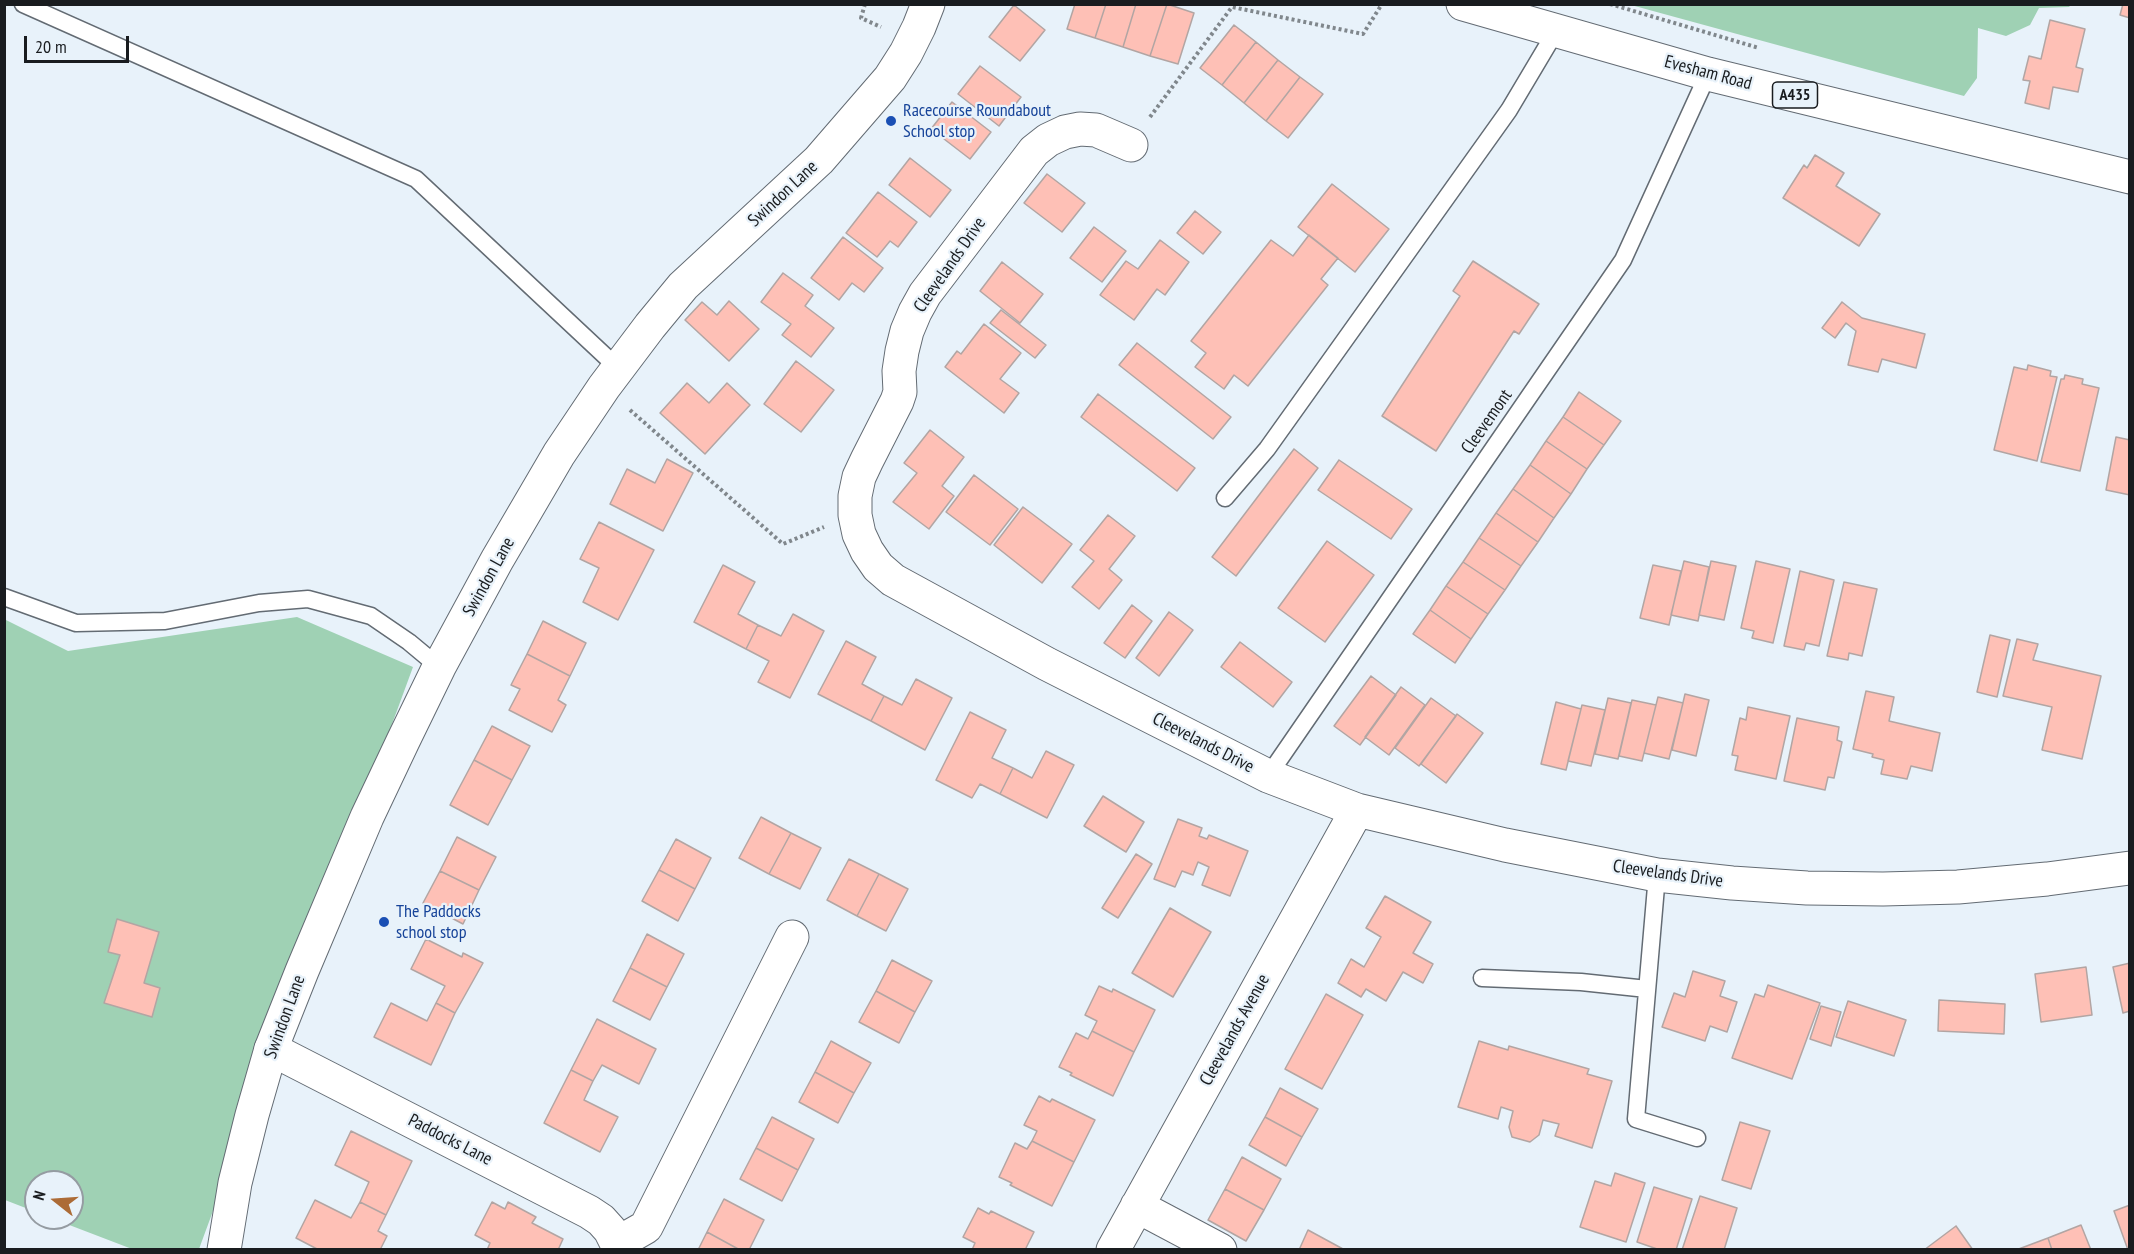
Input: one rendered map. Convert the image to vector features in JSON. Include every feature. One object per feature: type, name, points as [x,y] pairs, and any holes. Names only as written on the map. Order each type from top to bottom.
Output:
[{"type":"street","name":"Swindon Lane","points":[[224,1250],[236,1183],[252,1115],[271,1049],[306,960],[352,850],[440,667],[497,560],[553,464],[611,378],[683,286],[819,160],[877,93],[906,54],[920,27],[928,4]]},
{"type":"street","name":"Evesham Road","points":[[1463,4],[1708,74],[2130,177]]},
{"type":"street","name":"Cleevelands Drive","points":[[1131,145],[1096,130],[1072,131],[1048,140],[1034,151],[925,294],[907,331],[897,401],[859,477],[855,496],[855,515],[859,534],[878,567],[893,580],[1047,664],[1268,776],[1357,810],[1504,845],[1657,875],[1807,888],[1958,887],[2047,879],[2130,868]]},
{"type":"street","name":"Cleevelands Avenue","points":[[1113,1250],[1357,810]]},
{"type":"street","name":"Paddocks Lane","points":[[271,1049],[589,1212],[610,1230],[619,1246],[646,1227],[792,938]]},
{"type":"street","points":[[1137,1206],[1220,1250]]},
{"type":"lane","points":[[23,4],[417,179],[611,378]]},
{"type":"lane","points":[[1225,498],[1267,449],[1509,110],[1556,31]]},
{"type":"lane","name":"Cleevemont","points":[[1268,776],[1623,260],[1708,74]]},
{"type":"lane","points":[[4,597],[76,623],[165,621],[259,603],[308,599],[371,616],[440,667]]},
{"type":"lane","points":[[1657,875],[1636,1119],[1697,1138]]},
{"type":"lane","points":[[1482,978],[1581,982],[1647,989]]},
{"type":"path","points":[[1131,145],[1166,94],[1232,7],[1363,34],[1382,4]]},
{"type":"path","points":[[611,378],[783,544],[855,515]]},
{"type":"green space","points":[[2071,4],[2069,7],[2039,8],[2030,25],[2006,36],[1978,28],[1977,78],[1964,96],[1631,5]]},
{"type":"green space","points":[[297,617],[413,667],[199,1249],[132,1249],[82,1230],[84,1170],[24,1170],[24,1207],[5,1200],[4,619],[68,651]]},
{"type":"building","points":[[1075,4],[1106,4],[1095,38],[1067,29]]},
{"type":"building","points":[[1106,4],[1136,4],[1123,47],[1095,38]]},
{"type":"building","points":[[1136,4],[1167,4],[1150,56],[1123,47]]},
{"type":"building","points":[[1167,4],[1194,13],[1178,64],[1150,56]]},
{"type":"building","points":[[2123,4],[2130,4],[2130,18],[2120,15]]},
{"type":"building","points":[[1014,5],[1045,30],[1020,61],[989,37]]},
{"type":"building","points":[[2050,20],[2085,29],[2076,67],[2083,69],[2078,92],[2053,87],[2049,109],[2025,103],[2030,81],[2023,80],[2029,56],[2041,59]]},
{"type":"building","points":[[1234,25],[1256,42],[1222,85],[1200,68]]},
{"type":"building","points":[[1256,42],[1278,60],[1244,103],[1222,85]]},
{"type":"building","points":[[1278,60],[1300,77],[1266,121],[1244,103]]},
{"type":"building","points":[[980,66],[1021,97],[999,126],[958,94]]},
{"type":"building","points":[[1300,77],[1323,94],[1288,138],[1266,121]]},
{"type":"building","points":[[952,102],[991,132],[970,159],[931,129]]},
{"type":"building","points":[[1815,155],[1844,173],[1836,186],[1880,214],[1859,246],[1783,198],[1804,165],[1807,168]]},
{"type":"building","points":[[910,158],[951,190],[930,217],[889,185]]},
{"type":"building","points":[[1047,174],[1085,203],[1062,232],[1024,203]]},
{"type":"building","points":[[1332,184],[1389,229],[1355,272],[1298,227]]},
{"type":"building","points":[[878,192],[917,222],[898,247],[890,241],[877,257],[846,233]]},
{"type":"building","points":[[1195,211],[1221,232],[1203,254],[1177,233]]},
{"type":"building","points":[[1094,227],[1126,251],[1102,282],[1070,258]]},
{"type":"building","points":[[1309,235],[1338,258],[1321,279],[1328,285],[1248,386],[1234,375],[1224,389],[1195,367],[1206,353],[1191,341],[1271,240],[1293,256]]},
{"type":"building","points":[[843,237],[883,268],[864,292],[852,283],[839,300],[811,278]]},
{"type":"building","points":[[1160,240],[1189,262],[1165,295],[1157,289],[1134,320],[1100,295],[1126,261],[1138,269]]},
{"type":"building","points":[[1473,261],[1539,304],[1519,334],[1514,331],[1436,451],[1382,416],[1460,296],[1453,291]]},
{"type":"building","points":[[1002,262],[1043,294],[1020,323],[980,291]]},
{"type":"building","points":[[783,273],[813,295],[805,306],[834,328],[811,357],[782,335],[791,324],[761,302]]},
{"type":"building","points":[[729,301],[759,329],[729,361],[685,320],[702,302],[717,315]]},
{"type":"building","points":[[1842,302],[1862,318],[1925,334],[1916,368],[1882,359],[1878,372],[1848,365],[1856,331],[1846,323],[1835,338],[1822,328]]},
{"type":"building","points":[[1001,310],[1046,345],[1035,358],[990,323]]},
{"type":"building","points":[[984,324],[1021,353],[1000,379],[1019,393],[1004,413],[945,367],[957,351],[961,354]]},
{"type":"building","points":[[1137,343],[1231,417],[1213,439],[1119,365]]},
{"type":"building","points":[[796,361],[834,390],[801,432],[764,404]]},
{"type":"building","points":[[2028,365],[2051,371],[2050,376],[2057,377],[2037,461],[1994,450],[2014,367],[2027,370]]},
{"type":"building","points":[[2065,375],[2083,379],[2082,384],[2099,388],[2080,471],[2041,462],[2061,379],[2064,379]]},
{"type":"building","points":[[687,383],[709,403],[727,383],[750,405],[705,454],[660,413]]},
{"type":"building","points":[[1579,392],[1621,421],[1604,445],[1563,417]]},
{"type":"building","points":[[1098,394],[1195,468],[1177,491],[1081,417]]},
{"type":"building","points":[[1563,417],[1604,445],[1587,469],[1546,441]]},
{"type":"building","points":[[930,430],[964,457],[942,486],[954,496],[929,529],[893,502],[917,473],[904,463]]},
{"type":"building","points":[[2116,437],[2130,440],[2130,495],[2106,490]]},
{"type":"building","points":[[1546,441],[1587,469],[1571,494],[1530,465]]},
{"type":"building","points":[[1294,449],[1318,468],[1236,576],[1212,557]]},
{"type":"building","points":[[667,459],[693,473],[663,531],[610,504],[627,469],[655,483]]},
{"type":"building","points":[[1339,460],[1412,509],[1391,539],[1318,490]]},
{"type":"building","points":[[1530,465],[1571,494],[1554,518],[1513,489]]},
{"type":"building","points":[[974,475],[1018,509],[990,545],[946,512]]},
{"type":"building","points":[[1513,489],[1554,518],[1538,542],[1496,513]]},
{"type":"building","points":[[1023,507],[1072,544],[1042,583],[994,545]]},
{"type":"building","points":[[1496,513],[1538,542],[1521,566],[1479,538]]},
{"type":"building","points":[[1108,515],[1135,536],[1109,569],[1122,580],[1099,609],[1072,587],[1094,561],[1080,550]]},
{"type":"building","points":[[599,522],[654,550],[618,620],[583,602],[599,568],[580,559]]},
{"type":"building","points":[[1479,538],[1521,566],[1505,590],[1463,562]]},
{"type":"building","points":[[1327,541],[1374,575],[1325,642],[1278,608]]},
{"type":"building","points":[[1684,561],[1709,567],[1698,621],[1671,615]]},
{"type":"building","points":[[1711,561],[1736,566],[1724,620],[1699,615]]},
{"type":"building","points":[[1756,561],[1790,569],[1773,643],[1752,638],[1754,631],[1741,628]]},
{"type":"building","points":[[1463,562],[1505,590],[1488,614],[1446,586]]},
{"type":"building","points":[[723,565],[755,582],[738,614],[758,625],[746,649],[694,622]]},
{"type":"building","points":[[1653,565],[1681,571],[1669,625],[1640,618]]},
{"type":"building","points":[[1800,571],[1834,580],[1819,646],[1806,643],[1804,650],[1784,646]]},
{"type":"building","points":[[1844,582],[1877,589],[1862,656],[1849,653],[1848,660],[1827,656]]},
{"type":"building","points":[[1446,586],[1488,614],[1471,639],[1430,610]]},
{"type":"building","points":[[1132,605],[1152,621],[1125,658],[1104,643]]},
{"type":"building","points":[[1430,610],[1471,639],[1455,663],[1413,634]]},
{"type":"building","points":[[1169,612],[1193,630],[1159,676],[1136,658]]},
{"type":"building","points":[[793,614],[824,631],[790,698],[758,682],[769,661],[746,649],[758,625],[781,636]]},
{"type":"building","points":[[543,621],[586,643],[570,676],[527,654]]},
{"type":"building","points":[[1990,635],[2010,640],[1997,697],[1977,692]]},
{"type":"building","points":[[2017,639],[2038,644],[2033,660],[2101,676],[2082,759],[2042,750],[2052,707],[2003,696]]},
{"type":"building","points":[[846,641],[876,657],[862,684],[884,696],[871,721],[818,694]]},
{"type":"building","points":[[1240,642],[1292,682],[1273,707],[1221,667]]},
{"type":"building","points":[[527,654],[570,676],[558,700],[566,705],[552,732],[509,710],[520,689],[511,685]]},
{"type":"building","points":[[1371,676],[1396,695],[1360,745],[1334,726]]},
{"type":"building","points":[[916,679],[952,698],[925,750],[871,721],[884,696],[902,705]]},
{"type":"building","points":[[1401,687],[1425,705],[1389,755],[1365,737]]},
{"type":"building","points":[[1866,691],[1894,697],[1889,721],[1940,733],[1932,771],[1911,766],[1907,779],[1881,774],[1884,760],[1872,757],[1873,754],[1853,749]]},
{"type":"building","points":[[1685,694],[1709,700],[1696,756],[1672,750]]},
{"type":"building","points":[[1658,697],[1683,703],[1669,759],[1644,753]]},
{"type":"building","points":[[1431,698],[1456,716],[1419,766],[1395,748]]},
{"type":"building","points":[[1608,698],[1631,703],[1618,759],[1595,754]]},
{"type":"building","points":[[1632,700],[1656,705],[1642,761],[1619,756]]},
{"type":"building","points":[[1556,702],[1581,709],[1566,770],[1541,764]]},
{"type":"building","points":[[1582,705],[1605,710],[1591,766],[1568,761]]},
{"type":"building","points":[[1748,707],[1790,716],[1776,779],[1735,770],[1738,756],[1732,755],[1740,718],[1746,720]]},
{"type":"building","points":[[970,712],[1006,730],[992,758],[1013,768],[1000,794],[980,784],[972,798],[936,780]]},
{"type":"building","points":[[1457,714],[1483,733],[1446,783],[1421,764]]},
{"type":"building","points":[[1797,718],[1839,727],[1837,740],[1842,742],[1834,778],[1828,777],[1825,790],[1784,781]]},
{"type":"building","points":[[492,726],[530,746],[512,780],[474,760]]},
{"type":"building","points":[[1046,751],[1074,765],[1047,818],[1000,794],[1013,768],[1032,778]]},
{"type":"building","points":[[474,760],[512,780],[488,825],[450,805]]},
{"type":"building","points":[[1103,796],[1144,822],[1126,852],[1084,826]]},
{"type":"building","points":[[761,817],[791,833],[769,874],[739,858]]},
{"type":"building","points":[[1178,819],[1202,828],[1199,836],[1207,839],[1209,835],[1248,851],[1230,896],[1202,885],[1209,867],[1198,862],[1193,875],[1182,871],[1175,887],[1154,879]]},
{"type":"building","points":[[791,833],[821,848],[800,889],[769,874]]},
{"type":"building","points":[[457,837],[496,857],[479,890],[440,871]]},
{"type":"building","points":[[676,839],[711,858],[695,889],[659,870]]},
{"type":"building","points":[[1136,854],[1152,864],[1118,918],[1102,908]]},
{"type":"building","points":[[849,859],[879,874],[857,916],[827,900]]},
{"type":"building","points":[[659,870],[695,889],[678,921],[642,901]]},
{"type":"building","points":[[440,871],[479,890],[463,924],[423,903]]},
{"type":"building","points":[[879,874],[908,889],[886,931],[857,916]]},
{"type":"building","points":[[1385,896],[1431,922],[1413,953],[1433,964],[1423,983],[1403,972],[1386,1001],[1366,989],[1361,997],[1338,983],[1351,959],[1364,967],[1381,937],[1366,928]]},
{"type":"building","points":[[1170,908],[1211,932],[1173,997],[1132,973]]},
{"type":"building","points":[[117,919],[159,932],[144,983],[160,988],[152,1017],[104,1003],[120,955],[108,952]]},
{"type":"building","points":[[647,934],[684,954],[667,987],[630,968]]},
{"type":"building","points":[[426,939],[462,957],[463,953],[483,963],[455,1013],[436,1003],[445,986],[411,969]]},
{"type":"building","points":[[892,960],[932,981],[915,1012],[876,991]]},
{"type":"building","points":[[2130,963],[2130,1011],[2123,1013],[2113,967]]},
{"type":"building","points":[[2086,967],[2092,1015],[2041,1022],[2035,974]]},
{"type":"building","points":[[630,968],[667,987],[650,1020],[613,1001]]},
{"type":"building","points":[[1693,971],[1725,981],[1720,996],[1737,1002],[1727,1032],[1710,1026],[1705,1041],[1662,1027],[1674,993],[1685,997]]},
{"type":"building","points":[[1768,985],[1820,1003],[1792,1079],[1732,1058],[1755,994],[1764,997]]},
{"type":"building","points":[[1099,986],[1112,992],[1113,989],[1155,1010],[1134,1052],[1092,1031],[1097,1021],[1085,1015]]},
{"type":"building","points":[[876,991],[915,1012],[899,1043],[859,1022]]},
{"type":"building","points":[[1326,994],[1363,1015],[1322,1089],[1285,1069]]},
{"type":"building","points":[[1939,1000],[2005,1004],[2004,1034],[1938,1031]]},
{"type":"building","points":[[1848,1001],[1906,1020],[1894,1056],[1836,1037]]},
{"type":"building","points":[[391,1003],[427,1021],[436,1003],[455,1013],[431,1065],[374,1037]]},
{"type":"building","points":[[1821,1006],[1841,1012],[1831,1046],[1810,1039]]},
{"type":"building","points":[[597,1019],[656,1049],[639,1084],[602,1065],[593,1081],[571,1070]]},
{"type":"building","points":[[1092,1031],[1134,1052],[1113,1096],[1070,1075],[1072,1073],[1059,1067],[1076,1033],[1088,1039]]},
{"type":"building","points":[[831,1041],[871,1063],[854,1093],[815,1072]]},
{"type":"building","points":[[1479,1041],[1508,1050],[1509,1046],[1589,1069],[1587,1074],[1612,1081],[1592,1148],[1555,1136],[1559,1124],[1543,1120],[1539,1135],[1530,1142],[1512,1137],[1509,1127],[1513,1111],[1501,1107],[1498,1119],[1458,1107]]},
{"type":"building","points":[[571,1070],[593,1081],[584,1100],[618,1117],[600,1152],[544,1123]]},
{"type":"building","points":[[815,1072],[854,1093],[838,1123],[799,1102]]},
{"type":"building","points":[[1280,1088],[1318,1109],[1302,1137],[1265,1117]]},
{"type":"building","points":[[1039,1096],[1050,1102],[1052,1099],[1095,1120],[1074,1162],[1032,1141],[1037,1131],[1024,1125]]},
{"type":"building","points":[[772,1117],[814,1139],[798,1170],[756,1148]]},
{"type":"building","points":[[1265,1117],[1302,1137],[1286,1166],[1249,1145]]},
{"type":"building","points":[[1740,1122],[1770,1131],[1751,1189],[1722,1180]]},
{"type":"building","points":[[351,1131],[412,1161],[386,1215],[360,1202],[369,1182],[335,1165]]},
{"type":"building","points":[[1032,1141],[1074,1162],[1052,1206],[999,1177],[1015,1143],[1027,1149]]},
{"type":"building","points":[[756,1148],[798,1170],[782,1201],[740,1179]]},
{"type":"building","points":[[1242,1157],[1281,1179],[1264,1210],[1225,1189]]},
{"type":"building","points":[[1615,1173],[1645,1183],[1626,1242],[1580,1227],[1595,1181],[1611,1186]]},
{"type":"building","points":[[1654,1187],[1692,1199],[1676,1250],[1660,1250],[1637,1242]]},
{"type":"building","points":[[1225,1189],[1264,1210],[1246,1241],[1208,1220]]},
{"type":"building","points":[[1700,1196],[1737,1208],[1724,1250],[1682,1250]]},
{"type":"building","points":[[724,1199],[764,1220],[749,1250],[740,1250],[707,1232]]},
{"type":"building","points":[[315,1200],[351,1218],[360,1202],[386,1215],[378,1231],[387,1236],[380,1250],[319,1250],[296,1238]]},
{"type":"building","points":[[492,1202],[505,1209],[508,1202],[536,1217],[532,1223],[563,1239],[558,1250],[487,1250],[490,1243],[475,1235]]},
{"type":"building","points":[[2130,1205],[2130,1250],[2128,1250],[2114,1211]]},
{"type":"building","points":[[978,1208],[989,1214],[991,1211],[1034,1232],[1025,1250],[972,1250],[975,1243],[963,1237]]},
{"type":"building","points":[[2081,1225],[2091,1250],[2052,1250],[2048,1238]]},
{"type":"building","points":[[1956,1226],[1973,1250],[1924,1250]]},
{"type":"building","points":[[1308,1230],[1343,1249],[1343,1250],[1299,1250]]},
{"type":"building","points":[[707,1232],[740,1250],[698,1250]]},
{"type":"building","points":[[2048,1238],[2052,1250],[2016,1250]]},
{"type":"place","name":"Racecourse Roundabout School stop","points":[[891,121]]},
{"type":"place","name":"The Paddocks school stop","points":[[384,922]]}]
